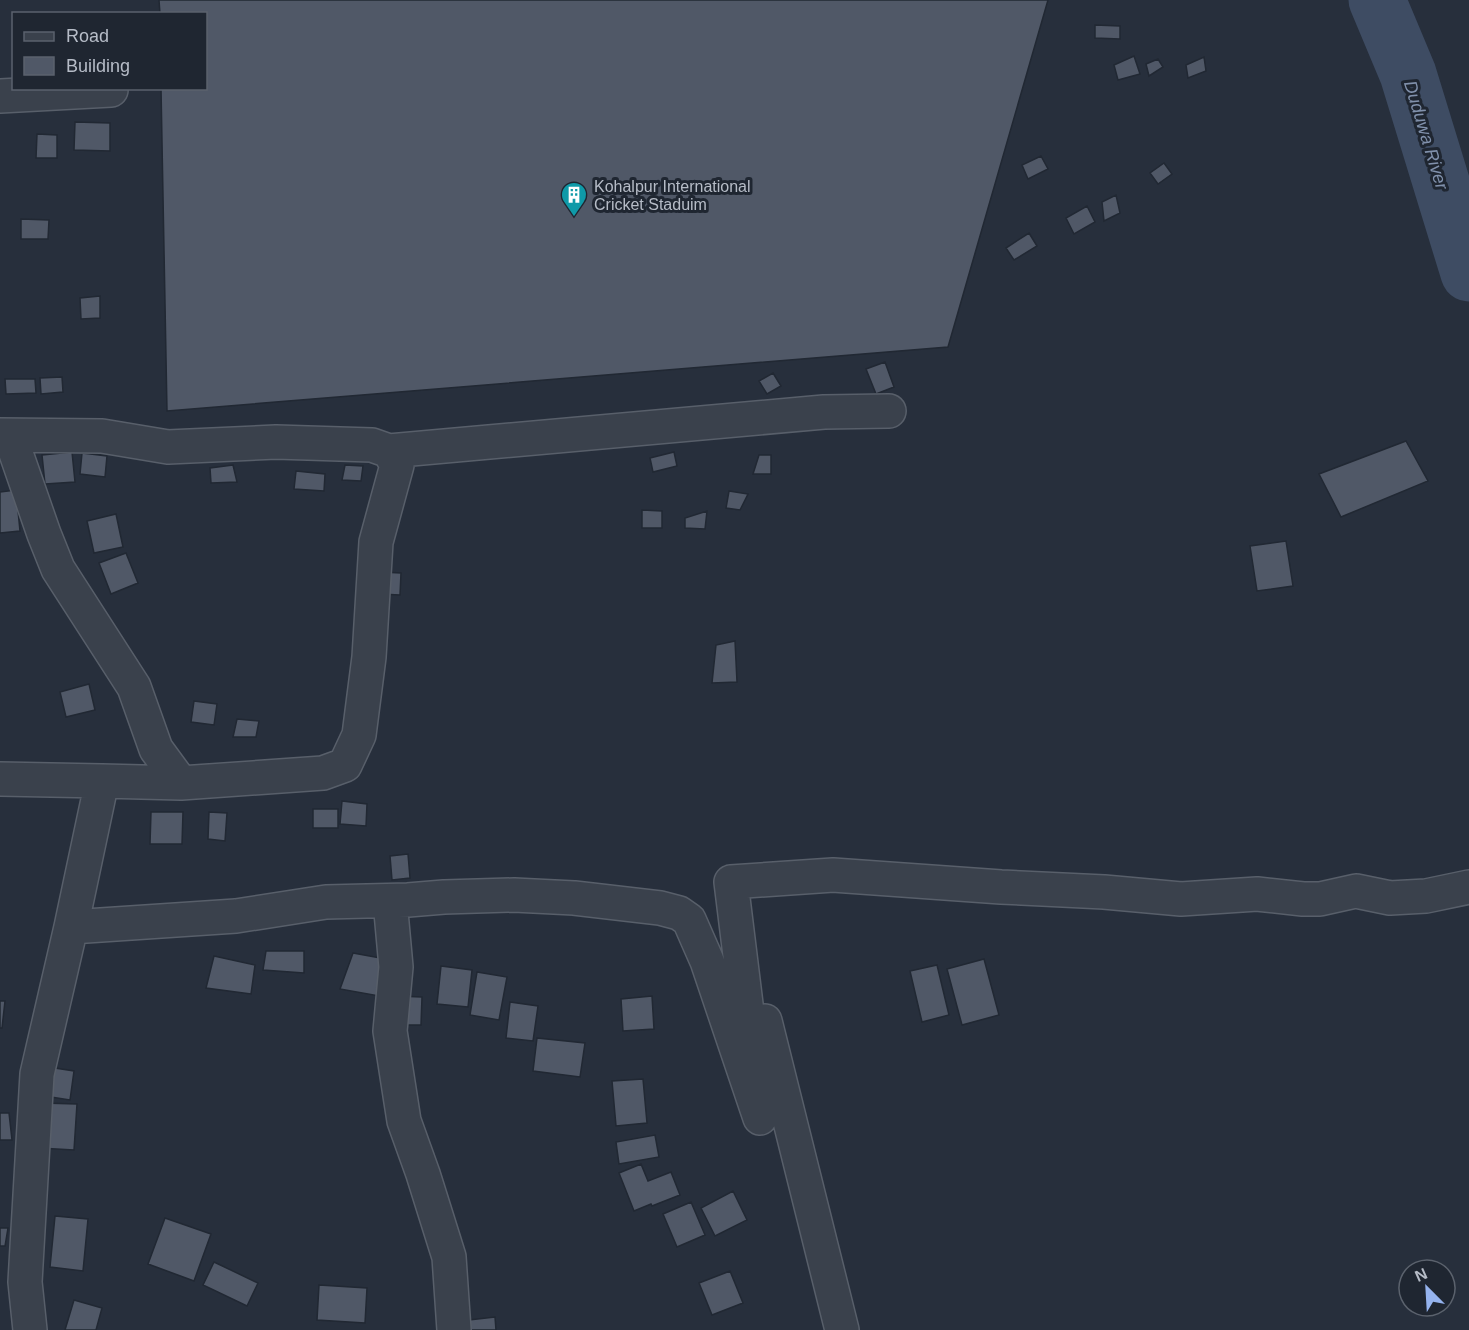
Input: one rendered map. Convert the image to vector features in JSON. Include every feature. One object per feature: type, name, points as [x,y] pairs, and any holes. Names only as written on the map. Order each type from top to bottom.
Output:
[{"type":"street","points":[[0,96],[111,90]]},
{"type":"street","points":[[181,783],[156,749],[134,687],[58,569],[5,436],[102,436],[168,447],[276,442],[372,445],[389,451],[824,412],[889,411]]},
{"type":"street","points":[[0,779],[181,783],[323,773],[345,765],[359,735],[369,657],[376,542],[397,465],[389,451]]},
{"type":"street","points":[[30,1330],[25,1282],[37,1074],[102,781]]},
{"type":"street","points":[[731,882],[833,875],[1180,898],[1257,894],[1303,900],[1320,899],[1356,891],[1390,898],[1426,896],[1469,886]]},
{"type":"street","points":[[71,927],[236,916],[326,902],[514,895],[574,898],[660,908],[679,913],[689,920],[707,960],[742,1061],[759,1119],[731,882]]},
{"type":"street","points":[[731,882],[842,1330]]},
{"type":"street","points":[[390,900],[396,967],[390,1030],[404,1121],[449,1257],[454,1330]]},
{"type":"building","name":"Kohalpur International Cricket Staduim","points":[[159,0],[1048,0],[948,347],[167,411],[161,90],[207,90],[207,12],[160,12]]},
{"type":"building","points":[[1095,25],[1120,26],[1120,39],[1095,38]]},
{"type":"building","points":[[1134,56],[1140,74],[1118,80],[1114,65]]},
{"type":"building","points":[[1204,57],[1206,71],[1188,78],[1186,65]]},
{"type":"building","points":[[1158,59],[1163,67],[1149,76],[1146,64]]},
{"type":"building","points":[[75,122],[110,123],[110,151],[74,150]]},
{"type":"building","points":[[37,134],[57,135],[57,158],[36,158]]},
{"type":"building","points":[[1041,156],[1048,169],[1028,179],[1022,165]]},
{"type":"building","points":[[1164,163],[1172,174],[1158,184],[1150,173]]},
{"type":"building","points":[[1116,195],[1120,213],[1104,221],[1102,202]]},
{"type":"building","points":[[1087,206],[1095,222],[1074,234],[1066,218]]},
{"type":"building","points":[[21,219],[49,220],[48,239],[21,239]]},
{"type":"building","points":[[1029,233],[1037,246],[1014,260],[1006,248]]},
{"type":"building","points":[[100,296],[100,318],[81,319],[80,298]]},
{"type":"building","points":[[885,362],[894,387],[876,394],[866,369]]},
{"type":"building","points":[[773,373],[781,386],[767,394],[759,381]]},
{"type":"building","points":[[62,377],[63,392],[41,394],[40,378]]},
{"type":"building","points":[[5,379],[35,379],[36,393],[6,394]]},
{"type":"building","points":[[1406,441],[1428,481],[1341,517],[1319,474]]},
{"type":"building","points":[[72,452],[75,482],[45,484],[42,455]]},
{"type":"building","points":[[674,452],[677,466],[653,472],[650,458]]},
{"type":"building","points":[[82,453],[107,456],[105,477],[80,474]]},
{"type":"building","points":[[759,455],[771,455],[771,474],[753,474]]},
{"type":"building","points":[[233,465],[237,482],[211,483],[210,468]]},
{"type":"building","points":[[345,465],[363,466],[361,481],[342,480]]},
{"type":"building","points":[[296,471],[325,474],[324,491],[294,489]]},
{"type":"building","points":[[16,490],[20,531],[0,533],[0,492]]},
{"type":"building","points":[[729,491],[748,494],[740,510],[726,508]]},
{"type":"building","points":[[642,510],[662,511],[662,528],[642,528]]},
{"type":"building","points":[[707,511],[705,529],[685,528],[685,518]]},
{"type":"building","points":[[116,514],[123,547],[94,553],[87,521]]},
{"type":"building","points":[[1286,541],[1293,586],[1257,591],[1250,546]]},
{"type":"building","points":[[126,553],[138,583],[111,594],[99,563]]},
{"type":"building","points":[[381,572],[401,573],[400,595],[380,594]]},
{"type":"building","points":[[735,641],[737,682],[712,683],[716,645]]},
{"type":"building","points":[[89,684],[95,710],[66,717],[60,692]]},
{"type":"building","points":[[194,701],[217,704],[214,725],[191,722]]},
{"type":"building","points":[[237,719],[259,721],[256,737],[233,737]]},
{"type":"building","points":[[342,801],[367,804],[366,826],[340,824]]},
{"type":"building","points":[[313,809],[338,809],[338,828],[313,828]]},
{"type":"building","points":[[151,812],[183,812],[182,844],[150,844]]},
{"type":"building","points":[[209,812],[227,813],[225,841],[208,839]]},
{"type":"building","points":[[408,854],[410,878],[392,880],[390,856]]},
{"type":"building","points":[[266,951],[304,951],[304,973],[263,970]]},
{"type":"building","points":[[353,953],[386,959],[379,996],[340,989]]},
{"type":"building","points":[[214,956],[255,965],[251,994],[206,988]]},
{"type":"building","points":[[984,959],[999,1015],[962,1025],[947,969]]},
{"type":"building","points":[[937,965],[949,1015],[922,1022],[910,971]]},
{"type":"building","points":[[441,966],[472,970],[468,1007],[437,1004]]},
{"type":"building","points":[[477,972],[507,977],[499,1020],[470,1015]]},
{"type":"building","points":[[396,996],[422,997],[421,1025],[395,1025]]},
{"type":"building","points":[[652,996],[654,1029],[623,1031],[621,999]]},
{"type":"building","points":[[0,1001],[5,1001],[2,1028],[0,1028]]},
{"type":"building","points":[[510,1002],[538,1006],[533,1041],[506,1038]]},
{"type":"building","points":[[537,1038],[585,1043],[580,1077],[533,1071]]},
{"type":"building","points":[[42,1066],[74,1071],[70,1100],[38,1095]]},
{"type":"building","points":[[643,1079],[647,1123],[616,1126],[612,1081]]},
{"type":"building","points":[[42,1103],[77,1104],[74,1150],[39,1148]]},
{"type":"building","points":[[0,1113],[9,1113],[12,1140],[0,1140]]},
{"type":"building","points":[[655,1135],[659,1157],[619,1164],[616,1142]]},
{"type":"building","points":[[641,1164],[648,1181],[671,1172],[680,1195],[634,1211],[619,1173]]},
{"type":"building","points":[[733,1191],[747,1220],[715,1236],[701,1208]]},
{"type":"building","points":[[691,1202],[705,1235],[677,1247],[663,1214]]},
{"type":"building","points":[[55,1216],[88,1219],[83,1271],[50,1267]]},
{"type":"building","points":[[165,1218],[211,1234],[194,1281],[148,1264]]},
{"type":"building","points":[[0,1228],[8,1228],[5,1246],[0,1246]]},
{"type":"building","points":[[214,1262],[258,1283],[247,1306],[203,1285]]},
{"type":"building","points":[[730,1271],[743,1303],[712,1315],[699,1283]]},
{"type":"building","points":[[319,1285],[367,1288],[365,1323],[317,1320]]},
{"type":"building","points":[[74,1300],[102,1308],[96,1330],[65,1330]]},
{"type":"building","points":[[495,1317],[496,1330],[461,1330],[460,1321]]},
{"type":"waterway","name":"Duduwa River","points":[[1377,0],[1408,74],[1469,273]]},
{"type":"place","name":"Kohalpur International Cricket Staduim","points":[[574,218]]}]
